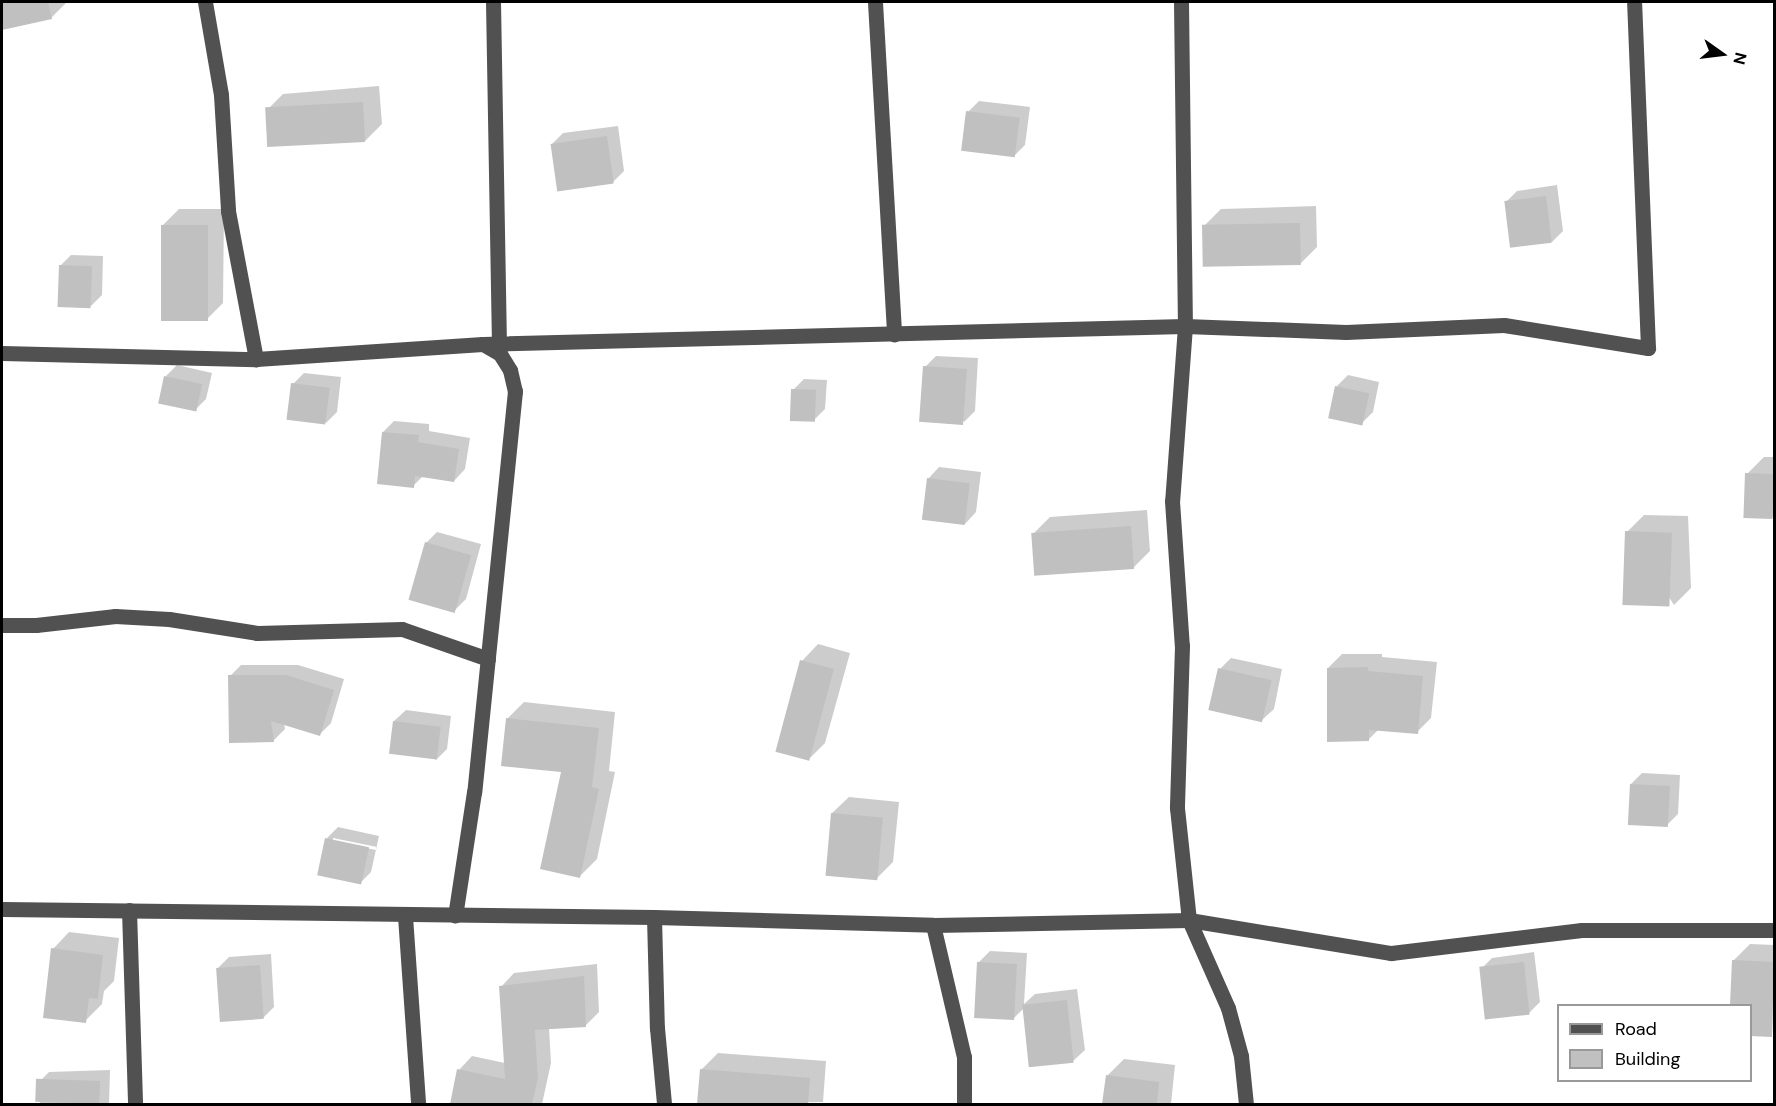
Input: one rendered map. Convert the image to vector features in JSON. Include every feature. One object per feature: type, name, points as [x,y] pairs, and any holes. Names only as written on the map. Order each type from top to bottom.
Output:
[{"type":"street","points":[[205,2],[221,95],[228,211],[256,359]]},
{"type":"street","points":[[455,916],[474,792],[515,392],[510,370],[499,349],[493,2]]},
{"type":"street","points":[[875,2],[894,334]]},
{"type":"street","points":[[1181,2],[1185,326],[1172,501],[1182,646],[1177,808],[1189,920],[1228,1008],[1241,1056],[1246,1104]]},
{"type":"street","points":[[2,353],[256,359],[483,344],[499,349],[1185,326],[1346,332],[1504,325],[1648,348],[1634,2]]},
{"type":"street","points":[[2,625],[46,624],[115,616],[169,619],[257,633],[402,629],[488,659]]},
{"type":"street","points":[[2,909],[405,916],[654,917],[933,925],[1189,920],[1391,953],[1582,930],[1774,930]]},
{"type":"street","points":[[129,910],[135,1104]]},
{"type":"street","points":[[405,916],[418,1104]]},
{"type":"street","points":[[654,917],[657,1028],[664,1104]]},
{"type":"street","points":[[933,925],[964,1057],[964,1104]]},
{"type":"building","points":[[2,2],[48,2],[52,19],[2,30]]},
{"type":"building","points":[[363,102],[365,142],[267,147],[265,107]]},
{"type":"building","points":[[966,111],[1020,118],[1015,157],[961,151]]},
{"type":"building","points":[[607,136],[614,184],[557,191],[551,144]]},
{"type":"building","points":[[1546,196],[1552,243],[1510,248],[1504,201]]},
{"type":"building","points":[[1300,223],[1301,265],[1203,267],[1202,225]]},
{"type":"building","points":[[161,225],[208,225],[208,321],[161,321]]},
{"type":"building","points":[[59,265],[92,266],[91,308],[58,307]]},
{"type":"building","points":[[923,366],[967,369],[963,425],[919,422]]},
{"type":"building","points":[[164,376],[202,384],[196,411],[158,403]]},
{"type":"building","points":[[291,383],[330,388],[325,424],[286,420]]},
{"type":"building","points":[[1335,386],[1369,393],[1362,426],[1328,418]]},
{"type":"building","points":[[791,389],[816,390],[815,422],[790,421]]},
{"type":"building","points":[[382,432],[419,435],[418,442],[459,449],[454,482],[415,476],[414,488],[377,484]]},
{"type":"building","points":[[1745,473],[1774,474],[1772,519],[1743,518]]},
{"type":"building","points":[[927,478],[970,483],[965,525],[922,520]]},
{"type":"building","points":[[1131,526],[1134,569],[1034,576],[1031,533]]},
{"type":"building","points":[[1625,531],[1672,533],[1669,607],[1622,605]]},
{"type":"building","points":[[425,542],[471,555],[455,613],[408,600]]},
{"type":"building","points":[[800,660],[834,669],[809,761],[775,752]]},
{"type":"building","points":[[1368,667],[1368,671],[1423,676],[1418,734],[1369,730],[1369,741],[1327,742],[1327,668]]},
{"type":"building","points":[[1218,668],[1272,680],[1262,722],[1208,710]]},
{"type":"building","points":[[228,675],[286,675],[334,690],[320,736],[271,721],[274,742],[229,743]]},
{"type":"building","points":[[506,718],[599,728],[592,787],[599,789],[580,878],[540,869],[561,772],[501,766]]},
{"type":"building","points":[[393,721],[441,727],[437,760],[389,754]]},
{"type":"building","points":[[1630,784],[1670,786],[1668,827],[1628,825]]},
{"type":"building","points":[[831,813],[883,818],[877,880],[826,876]]},
{"type":"building","points":[[325,838],[369,847],[361,885],[317,875]]},
{"type":"building","points":[[51,948],[103,955],[98,999],[89,998],[86,1023],[43,1018]]},
{"type":"building","points":[[1732,960],[1774,962],[1772,1037],[1752,1036],[1752,1004],[1730,1004]]},
{"type":"building","points":[[977,962],[1017,964],[1014,1020],[974,1018]]},
{"type":"building","points":[[1524,962],[1530,1015],[1485,1019],[1479,967]]},
{"type":"building","points":[[260,965],[264,1019],[220,1022],[216,968]]},
{"type":"building","points":[[584,976],[586,1027],[535,1030],[538,1078],[532,1104],[450,1104],[457,1069],[505,1079],[499,986]]},
{"type":"building","points":[[1067,1000],[1074,1063],[1029,1067],[1022,1005]]},
{"type":"building","points":[[700,1069],[810,1078],[808,1104],[697,1104]]},
{"type":"building","points":[[1106,1075],[1159,1082],[1157,1104],[1102,1104]]},
{"type":"building","points":[[36,1079],[100,1081],[99,1104],[35,1102]]}]
